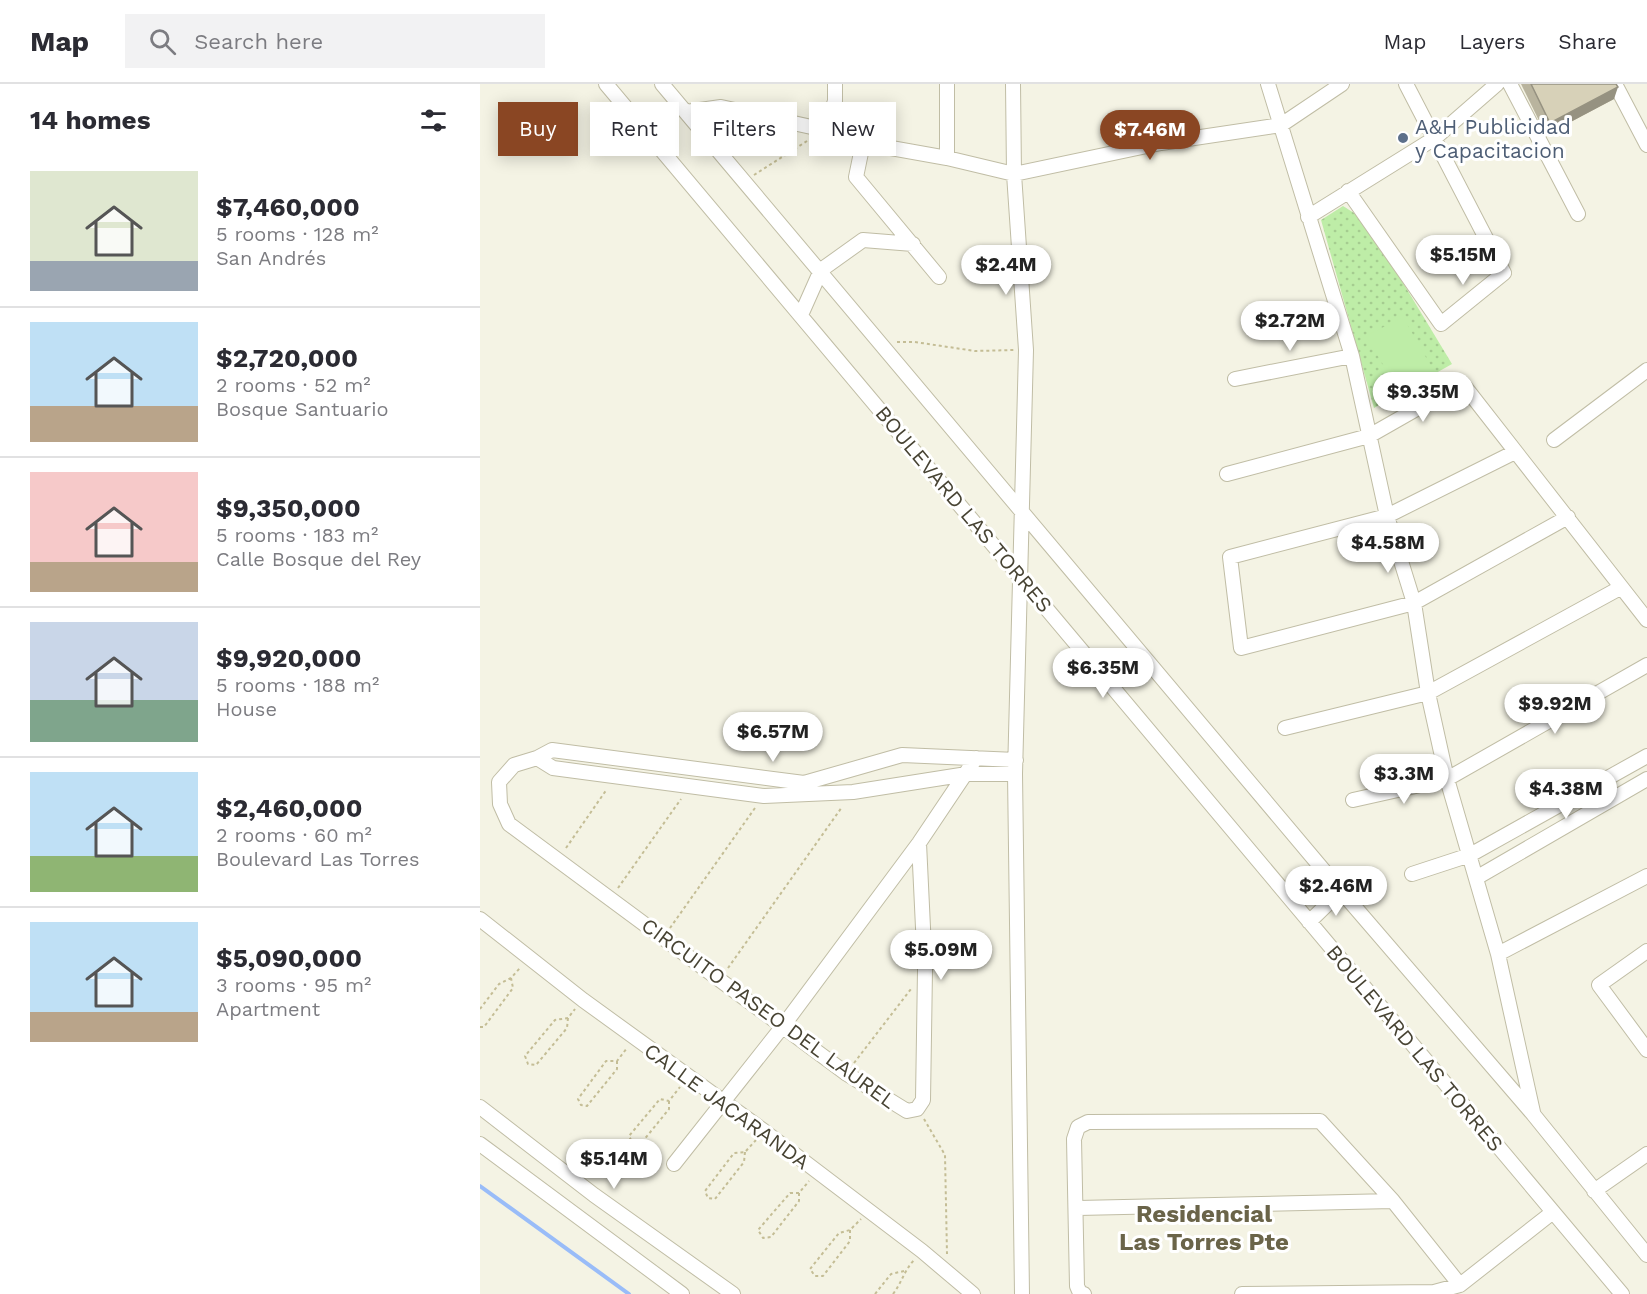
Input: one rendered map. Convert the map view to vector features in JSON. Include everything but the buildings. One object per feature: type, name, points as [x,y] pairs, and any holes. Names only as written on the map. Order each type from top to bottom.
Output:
[{"type":"street","name":"BOULEVARD LAS TORRES","points":[[606,84],[804,310],[1018,573],[1622,1294]]},
{"type":"street","name":"BOULEVARD LAS TORRES","points":[[662,84],[821,270],[1341,891],[1533,1114],[1647,1255]]},
{"type":"street","points":[[835,84],[835,102]]},
{"type":"street","points":[[947,84],[947,158]]},
{"type":"street","points":[[1012,84],[1014,174],[1026,350],[1018,573],[1016,767],[1022,1294]]},
{"type":"street","points":[[1268,84],[1352,356],[1387,516],[1414,603],[1428,693],[1447,779],[1498,954],[1533,1114]]},
{"type":"street","points":[[896,149],[1014,174],[1161,143],[1281,125],[1342,84]]},
{"type":"street","points":[[1348,191],[1441,324],[1504,273],[1406,84]]},
{"type":"street","points":[[1308,217],[1435,138],[1497,84]]},
{"type":"street","points":[[1510,84],[1578,214]]},
{"type":"street","points":[[1616,84],[1647,145]]},
{"type":"street","points":[[686,112],[721,107],[809,126]]},
{"type":"street","points":[[860,156],[856,177],[914,244],[939,277]]},
{"type":"street","points":[[804,310],[821,270],[863,240],[914,244]]},
{"type":"street","points":[[1235,379],[1352,356]]},
{"type":"street","points":[[1554,440],[1647,370]]},
{"type":"street","points":[[1227,474],[1369,436],[1462,383],[1647,620]]},
{"type":"street","points":[[1515,452],[1387,516],[1230,557],[1241,648],[1414,603],[1568,517]]},
{"type":"street","points":[[1285,728],[1428,693],[1620,588]]},
{"type":"street","points":[[1353,800],[1447,779],[1647,665]]},
{"type":"street","name":"CIRCUITO PASEO DEL LAUREL","points":[[919,843],[925,970],[923,1100],[917,1109],[907,1112],[847,1074],[509,824],[500,804],[499,782],[514,765],[537,758],[552,750],[669,766],[802,789],[853,792],[1016,767]]},
{"type":"street","name":"CIRCUITO PASEO DEL LAUREL","points":[[537,758],[553,768],[764,796],[802,789],[902,755],[976,758],[1016,767]]},
{"type":"street","points":[[1412,874],[1470,855],[1647,756]]},
{"type":"street","points":[[674,1164],[783,1026],[919,843],[976,758]]},
{"type":"street","points":[[668,783],[669,766]]},
{"type":"street","points":[[1476,878],[1647,779]]},
{"type":"street","points":[[1498,954],[1647,876]]},
{"type":"street","points":[[1309,922],[1341,891]]},
{"type":"street","name":"CALLE JACARANDA","points":[[480,919],[635,1039],[764,1131],[973,1294]]},
{"type":"street","points":[[1647,951],[1599,985],[1647,1049]]},
{"type":"street","points":[[1502,1078],[1521,1060]]},
{"type":"street","points":[[480,1107],[594,1195],[733,1294]]},
{"type":"street","points":[[1082,1294],[1077,1286],[1078,1208],[1074,1139],[1078,1127],[1088,1122],[1320,1121],[1393,1201],[1460,1285]]},
{"type":"street","points":[[480,1144],[682,1294]]},
{"type":"street","points":[[1594,1191],[1647,1154]]},
{"type":"street","points":[[1078,1208],[1393,1201]]},
{"type":"street","points":[[1242,1294],[1434,1292],[1460,1285],[1553,1212]]},
{"type":"path","points":[[744,181],[809,140]]},
{"type":"path","points":[[880,343],[915,342],[975,351],[1026,350]]},
{"type":"path","points":[[558,859],[615,777]]},
{"type":"path","points":[[610,898],[689,787]]},
{"type":"path","points":[[720,979],[853,792]]},
{"type":"path","points":[[663,938],[764,796]]},
{"type":"path","points":[[480,1009],[499,984],[511,978],[513,988],[484,1026],[480,1026]]},
{"type":"path","points":[[847,1074],[911,989]]},
{"type":"path","points":[[567,1018],[567,1028],[536,1065],[528,1064],[525,1056],[555,1020],[567,1018],[583,1000]]},
{"type":"path","points":[[616,1061],[606,1060],[578,1099],[581,1105],[587,1106],[617,1069],[616,1061],[635,1039]]},
{"type":"path","points":[[669,1101],[660,1099],[629,1136],[633,1144],[639,1146],[669,1109],[669,1101],[689,1076]]},
{"type":"path","points":[[917,1109],[945,1155],[948,1274]]},
{"type":"path","points":[[745,1152],[734,1153],[705,1191],[708,1198],[715,1199],[744,1162],[745,1152],[764,1131]]},
{"type":"path","points":[[799,1193],[789,1193],[758,1230],[763,1238],[771,1237],[799,1201],[799,1193],[817,1172]]},
{"type":"path","points":[[850,1230],[850,1241],[822,1276],[815,1276],[810,1269],[839,1233],[850,1230],[869,1211]]},
{"type":"path","points":[[875,1294],[891,1275],[904,1271],[902,1281],[893,1294]]},
{"type":"green space","points":[[1343,206],[1365,220],[1452,364],[1374,408],[1321,220]]},
{"type":"green space","points":[[1403,317],[1436,375],[1400,393],[1366,336]]},
{"type":"waterway","points":[[480,1186],[629,1294]]},
{"type":"place","name":"A&H Publicidad y Capacitacion","points":[[1403,138]]},
{"type":"district","name":"Residencial Las Torres Pte","points":[[1204,1228]]}]
